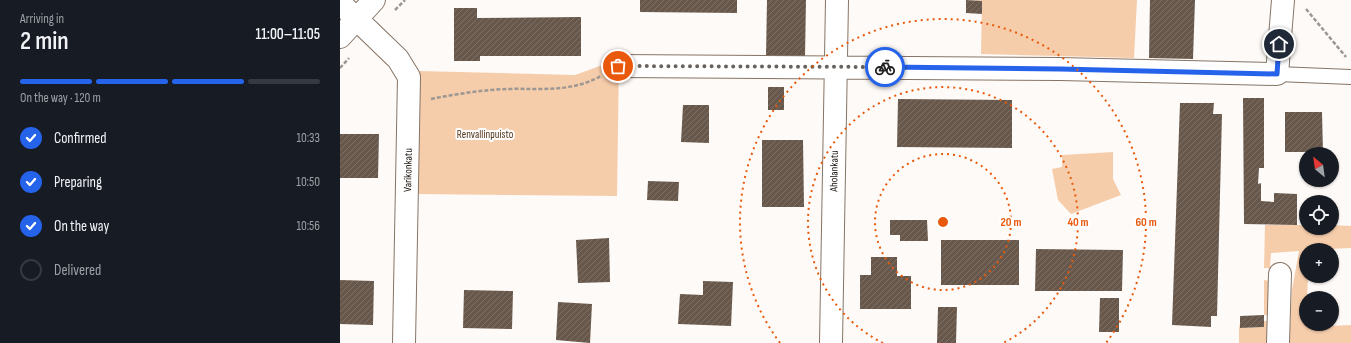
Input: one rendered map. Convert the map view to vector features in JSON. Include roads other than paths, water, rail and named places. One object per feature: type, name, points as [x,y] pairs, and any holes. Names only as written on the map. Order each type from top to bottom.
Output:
[{"type":"street","points":[[340,37],[374,0]]},
{"type":"street","name":"Aholankatu","points":[[831,343],[837,0]]},
{"type":"street","name":"Varikonkatu","points":[[340,3],[398,59],[409,77],[404,343]]},
{"type":"street","points":[[618,66],[1060,69],[1277,74],[1293,3]]},
{"type":"street","points":[[1278,343],[1280,274]]},
{"type":"lane","points":[[1277,74],[1351,77]]},
{"type":"park label","name":"Renvallinpuisto","points":[[485,134]]}]
